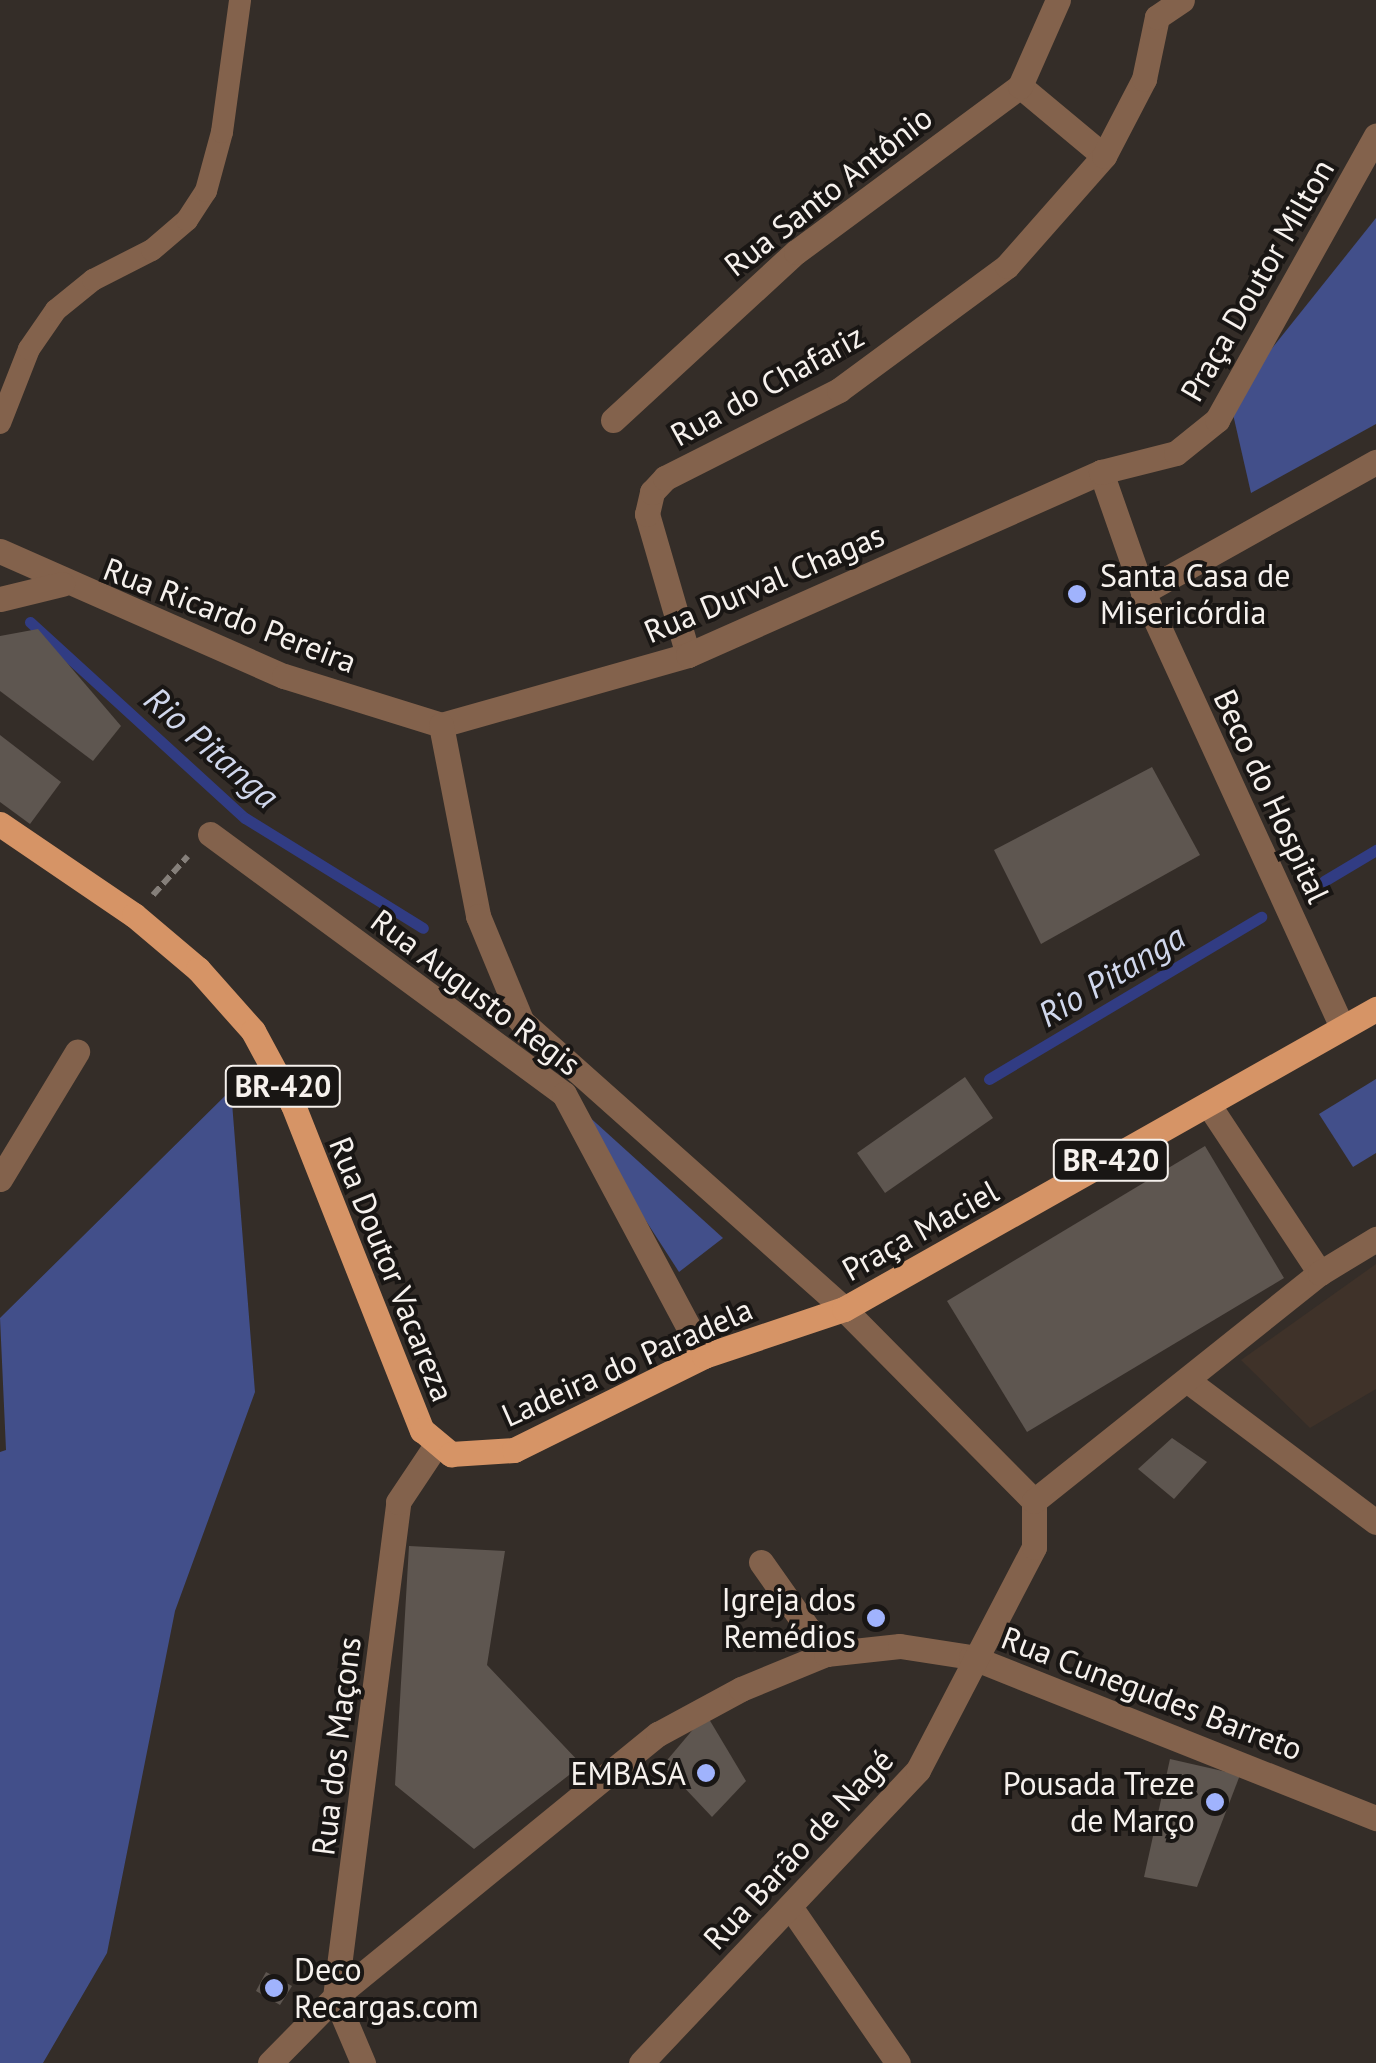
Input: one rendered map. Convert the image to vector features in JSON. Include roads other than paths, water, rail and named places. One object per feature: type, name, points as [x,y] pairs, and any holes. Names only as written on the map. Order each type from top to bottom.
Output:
[{"type":"main road","name":"Rua Doutor Vacareza","points":[[0,824],[134,914],[198,969],[253,1031],[292,1105],[422,1430],[436,1445]]},
{"type":"main road","name":"Praça Maciel","points":[[844,1309],[1376,1009]]},
{"type":"main road","name":"Ladeira do Paradela","points":[[436,1445],[474,1456],[514,1450],[704,1356],[844,1309]]},
{"type":"street","name":"Rua Santo Antônio","points":[[613,420],[796,252],[1020,86],[1058,0]]},
{"type":"street","points":[[1154,9],[1182,0]]},
{"type":"street","name":"Rua do Chafariz","points":[[688,656],[648,514],[652,492],[665,478],[839,390],[930,329],[1007,266],[1104,156],[1144,79],[1154,9]]},
{"type":"street","points":[[1020,86],[1104,156]]},
{"type":"street","name":"Praça Doutor Milton","points":[[1102,472],[1176,452],[1217,420],[1376,135]]},
{"type":"street","points":[[1102,472],[1143,592],[1376,462]]},
{"type":"street","name":"Rua Durval Chagas","points":[[441,725],[688,656],[1102,472]]},
{"type":"street","name":"Rua Ricardo Pereira","points":[[0,552],[62,584],[284,676],[441,725]]},
{"type":"street","points":[[0,599],[62,584]]},
{"type":"street","name":"Beco do Hospital","points":[[1143,592],[1342,1028]]},
{"type":"street","points":[[441,725],[478,916],[519,1019],[564,1094]]},
{"type":"street","name":"Rua Augusto Regis","points":[[210,834],[564,1094],[704,1356]]},
{"type":"street","points":[[519,1019],[844,1309]]},
{"type":"street","points":[[0,1179],[77,1052]]},
{"type":"street","points":[[1208,1104],[1320,1273]]},
{"type":"street","points":[[971,1657],[1034,1547],[1034,1501],[1320,1273],[1376,1240]]},
{"type":"street","name":"Praça Maciel","points":[[844,1309],[1034,1501]]},
{"type":"street","points":[[1188,1381],[1376,1522]]},
{"type":"street","name":"Rua dos Maçons","points":[[335,1998],[398,1502],[436,1445]]},
{"type":"street","points":[[761,1562],[826,1654]]},
{"type":"street","name":"Rua Cunegudes Barreto","points":[[270,2063],[335,1998],[658,1734],[742,1688],[826,1654],[900,1646],[971,1657],[1375,1814]]},
{"type":"street","name":"Rua Barão de Nagé","points":[[642,2063],[918,1770],[971,1657]]},
{"type":"street","points":[[791,1908],[898,2063]]},
{"type":"street","points":[[335,1998],[363,2063]]},
{"type":"lane","points":[[0,423],[29,349],[56,310],[93,280],[152,250],[187,220],[206,191],[240,0]]},
{"type":"waterway","name":"Rio Pitanga","points":[[30,622],[245,818],[423,928]]},
{"type":"waterway","points":[[1324,881],[1376,850]]},
{"type":"waterway","name":"Rio Pitanga","points":[[989,1079],[1261,917]]},
{"type":"place","name":"Santa Casa de Misericórdia","points":[[1077,594]]},
{"type":"place","name":"Igreja dos Remédios","points":[[876,1618]]},
{"type":"place","name":"EMBASA","points":[[706,1773]]},
{"type":"place","name":"Pousada Treze de Março","points":[[1215,1802]]},
{"type":"place","name":"Deco Recargas.com","points":[[274,1988]]}]
